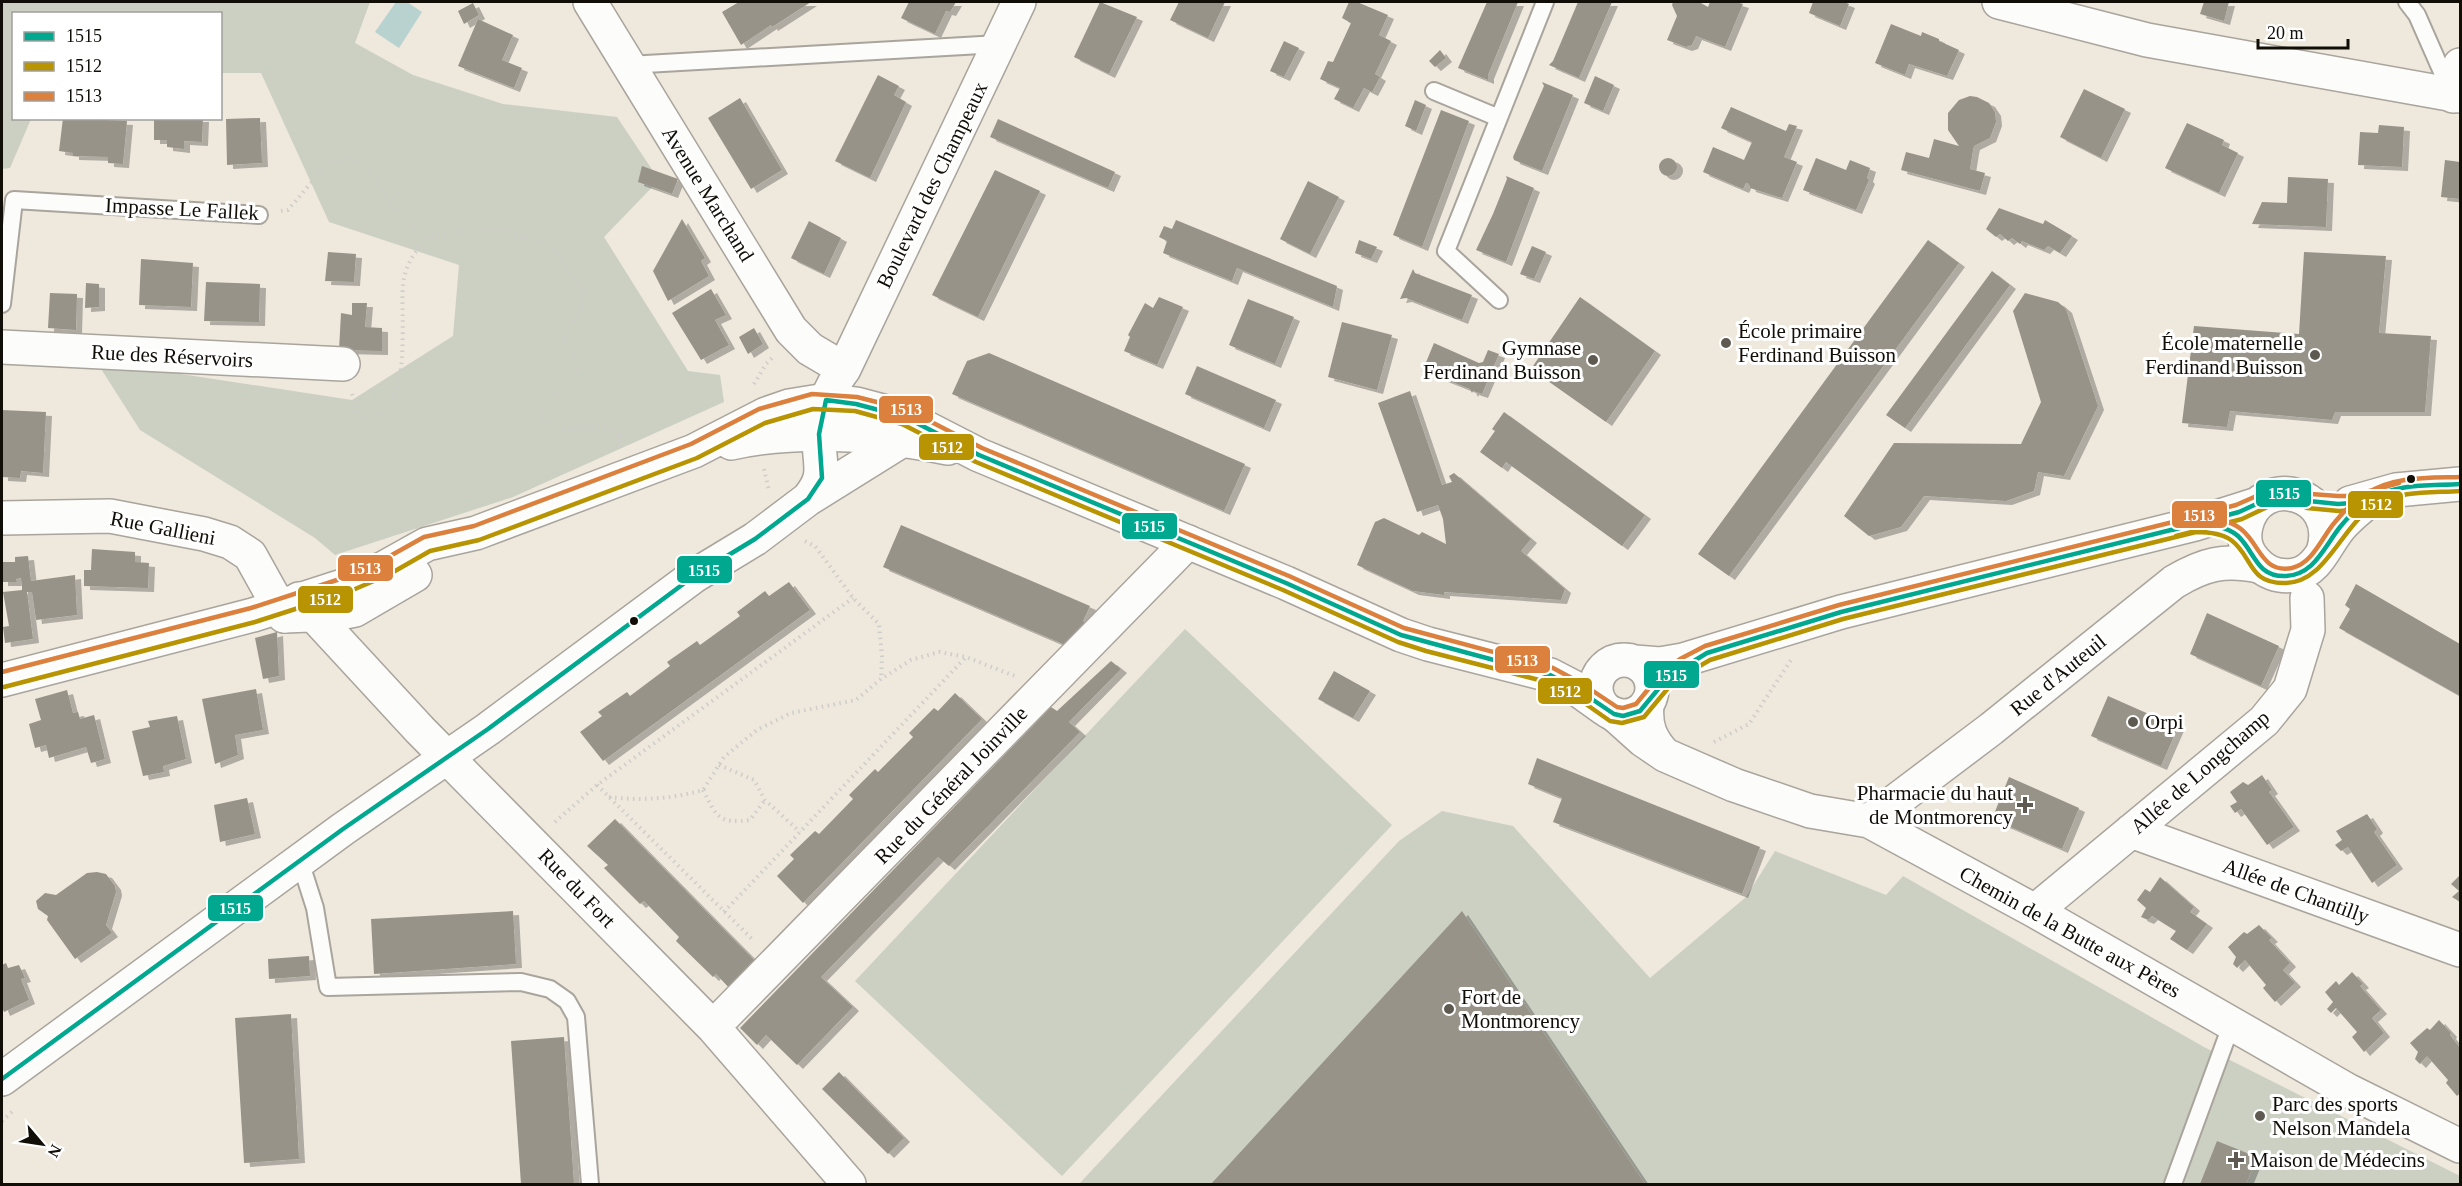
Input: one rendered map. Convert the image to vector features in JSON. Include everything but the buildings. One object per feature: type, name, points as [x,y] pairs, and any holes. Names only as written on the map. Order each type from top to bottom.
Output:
[{"type":"street","name":"Avenue Marchand","points":[[590,2],[791,330],[820,356],[844,369]]},
{"type":"street","name":"Boulevard des Champeaux","points":[[844,369],[1019,2]]},
{"type":"street","points":[[1999,2],[2147,40],[2457,96],[2460,65]]},
{"type":"street","name":"Rue des Réservoirs","points":[[2,347],[343,364]]},
{"type":"street","points":[[2,1079],[300,861],[449,757],[694,576],[755,539],[789,528],[822,478],[834,435],[836,401],[844,369]]},
{"type":"street","points":[[2,680],[285,610],[355,582],[426,544],[476,533],[753,430],[789,406],[836,401],[905,417],[979,455],[1188,542],[1401,635],[1550,675],[1594,671],[1620,665],[1660,664],[1707,653],[1841,612],[2195,525],[2258,504]]},
{"type":"street","points":[[753,430],[771,436],[834,435],[901,441],[979,455]]},
{"type":"street","points":[[834,435],[849,459],[837,481]]},
{"type":"street","points":[[808,499],[901,441]]},
{"type":"street","points":[[2309,501],[2338,504],[2372,498],[2396,490],[2460,484]]},
{"type":"street","points":[[2284,494],[2304,497],[2309,501],[2322,515],[2327,540],[2288,567],[2245,531],[2248,518],[2258,504],[2265,498],[2284,494]]},
{"type":"street","points":[[2288,567],[2340,528],[2372,498]]},
{"type":"street","name":"Rue Gallieni","points":[[2,518],[111,516],[204,534],[230,542],[250,555],[285,610]]},
{"type":"street","points":[[2195,525],[2227,529],[2288,567]]},
{"type":"street","name":"Rue du Général Joinville","points":[[713,1027],[1188,542]]},
{"type":"street","name":"Rue d'Auteuil","points":[[1869,821],[1991,729],[2174,582],[2194,570],[2215,563],[2288,567]]},
{"type":"street","name":"Allée de Longchamp","points":[[2035,911],[2265,721],[2289,689],[2308,630],[2288,567]]},
{"type":"street","name":"Rue du Fort","points":[[285,610],[449,757],[713,1027],[849,1185]]},
{"type":"street","points":[[1667,756],[1656,745],[1646,725],[1649,700],[1651,678],[1646,670],[1620,665],[1596,684],[1600,702],[1610,711],[1632,715],[1649,700],[1669,676],[1707,653]]},
{"type":"street","name":"Chemin de la Butte aux Pères","points":[[1550,675],[1577,689],[1610,711],[1643,740],[1667,756],[1734,784],[1810,811],[1869,821],[2035,911],[2349,1091],[2460,1146]]},
{"type":"street","name":"Allée de Chantilly","points":[[2132,831],[2460,950]]},
{"type":"lane","points":[[1499,300],[1446,251],[1545,2]]},
{"type":"lane","points":[[2408,2],[2417,15],[2457,96]]},
{"type":"lane","points":[[628,65],[999,44]]},
{"type":"lane","points":[[1434,91],[1499,118]]},
{"type":"lane","name":"Impasse Le Fallek","points":[[2,304],[14,200],[259,215]]},
{"type":"lane","points":[[300,861],[315,908],[328,987],[522,982],[550,989],[567,1001],[576,1017],[580,1042],[590,1185]]},
{"type":"lane","points":[[2173,1185],[2232,1023]]},
{"type":"path","name":"Impasse Le Fallek","points":[[259,215],[288,210],[327,164],[347,157],[372,172],[388,200],[409,225],[429,239]]},
{"type":"path","points":[[343,364],[352,381],[352,400],[359,417],[374,417],[390,403],[399,384],[404,321],[403,284],[409,260],[429,239],[461,229],[505,229],[549,245],[582,289],[583,304],[564,332],[566,343],[575,355],[577,372],[564,389],[549,400],[540,414],[545,423],[556,431],[606,426],[620,433],[621,448],[603,486]]},
{"type":"path","points":[[799,338],[774,356],[754,384],[748,398],[753,430],[774,508],[789,528],[815,546],[853,598],[879,624],[882,657],[881,680]]},
{"type":"path","points":[[532,842],[597,785],[853,598]]},
{"type":"path","points":[[609,797],[630,800],[680,796],[703,790],[724,757],[757,730],[791,713],[856,700],[911,660],[939,652],[966,657],[1047,688]]},
{"type":"path","points":[[1667,756],[1714,742],[1749,724],[1781,673],[1796,654]]},
{"type":"path","points":[[724,912],[966,657]]},
{"type":"path","points":[[719,765],[754,780],[765,800],[800,832]]},
{"type":"path","points":[[597,785],[776,963]]},
{"type":"path","points":[[703,790],[716,814],[731,822],[750,820],[765,800]]},
{"type":"shaded area","points":[[2,2],[370,2],[355,43],[413,75],[503,104],[617,117],[659,180],[604,237],[688,371],[720,375],[724,402],[513,497],[335,555],[315,538],[140,430],[96,361],[352,400],[453,336],[459,265],[329,222],[261,73],[222,73],[222,12],[12,12],[12,120],[31,120],[10,168],[2,169]]},
{"type":"shaded area","points":[[1185,629],[1392,825],[1062,1176],[855,981]]},
{"type":"shaded area","points":[[1442,811],[1513,826],[1650,978],[1746,897],[1775,851],[1886,895],[1903,876],[2204,1047],[2460,1176],[2460,1184],[1079,1184],[1399,841]]},
{"type":"water","points":[[396,2],[407,2],[422,12],[399,48],[375,32]]},
{"type":"transit line","name":"1513","points":[[2,672],[251,608],[343,578],[381,561],[424,537],[474,526],[691,444],[759,409],[812,394],[857,397],[908,410],[982,448],[1289,576],[1404,628],[1553,668],[1617,707],[1623,708],[1636,704],[1664,670],[1705,646],[1839,605],[2193,517],[2218,519],[2236,526],[2247,535],[2262,556],[2274,567],[2292,568],[2306,561],[2349,506],[2376,488],[2411,479],[2460,477]]},
{"type":"transit line","name":"1515","points":[[2,1079],[343,829],[488,729],[694,576],[755,539],[808,499],[822,478],[819,434],[826,400],[856,404],[905,417],[979,455],[1286,583],[1401,635],[1550,675],[1577,689],[1614,714],[1623,716],[1640,711],[1669,676],[1707,653],[1841,612],[2195,524],[2229,530],[2244,542],[2257,562],[2267,572],[2275,575],[2294,575],[2311,566],[2347,519],[2371,499],[2402,488],[2460,484]]},
{"type":"transit line","name":"1512","points":[[4,687],[255,622],[348,592],[388,575],[430,551],[479,540],[697,458],[765,423],[813,409],[855,411],[902,424],[976,462],[1283,590],[1398,642],[1547,682],[1573,695],[1610,721],[1622,723],[1644,717],[1674,681],[1710,660],[1843,619],[2196,532],[2218,534],[2231,540],[2238,546],[2257,574],[2264,579],[2285,583],[2299,581],[2322,564],[2352,526],[2375,505],[2406,495],[2460,491]]},
{"type":"transit line","name":"1513","points":[[2172,522],[2236,505],[2277,487],[2292,486],[2311,494],[2351,496],[2399,483]]},
{"type":"transit line","name":"1515","points":[[2172,530],[2239,512],[2278,494],[2291,493],[2309,501],[2338,504],[2352,503],[2398,490]]},
{"type":"transit line","name":"1512","points":[[2176,536],[2242,519],[2280,501],[2290,501],[2307,508],[2339,511],[2354,510],[2403,497]]},
{"type":"place","name":"École primaire Ferdinand Buisson","points":[[1726,343]]},
{"type":"place","name":"École maternelle Ferdinand Buisson","points":[[2315,355]]},
{"type":"place","name":"Gymnase Ferdinand Buisson","points":[[1593,360]]},
{"type":"place","name":"Orpi","points":[[2133,722]]},
{"type":"place","name":"Pharmacie du haut de Montmorency","points":[[2025,805]]},
{"type":"place","name":"Fort de Montmorency","points":[[1449,1009]]},
{"type":"place","name":"Parc des sports Nelson Mandela","points":[[2260,1116]]},
{"type":"place","name":"Maison de Médecins","points":[[2236,1160]]}]
